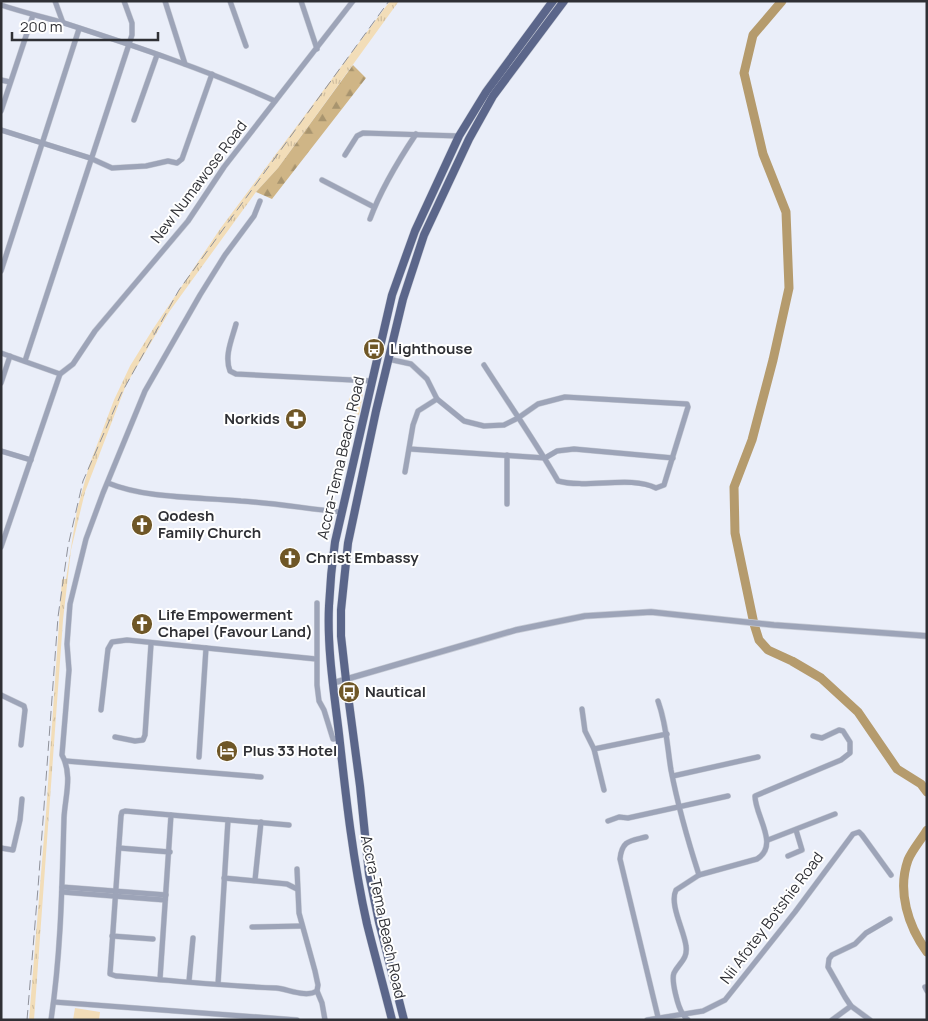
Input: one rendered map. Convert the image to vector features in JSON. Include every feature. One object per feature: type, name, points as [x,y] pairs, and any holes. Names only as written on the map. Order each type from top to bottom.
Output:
[{"type":"main road","name":"Accra-Tema Beach Road","points":[[392,1020],[367,924],[351,839],[333,683],[329,608],[330,576],[341,512],[392,295],[406,254],[460,136],[486,92],[553,1]]},
{"type":"main road","name":"Accra-Tema Beach Road","points":[[404,1020],[369,874],[346,680],[341,610],[352,515],[403,299],[424,235],[469,139],[493,96],[564,1]]},
{"type":"main road","points":[[341,512],[352,515]]},
{"type":"street","points":[[55,1],[63,23]]},
{"type":"street","points":[[25,361],[127,44],[132,35],[132,28],[124,1]]},
{"type":"street","points":[[165,1],[185,64]]},
{"type":"street","points":[[230,1],[246,46]]},
{"type":"street","points":[[301,1],[317,48]]},
{"type":"street","name":"New Numawose Road","points":[[60,374],[73,364],[95,330],[188,221],[224,167],[353,1]]},
{"type":"street","points":[[1,5],[63,23],[185,64],[275,101]]},
{"type":"street","points":[[1,110],[33,15]]},
{"type":"street","points":[[1,271],[79,29]]},
{"type":"street","points":[[134,120],[157,55]]},
{"type":"street","points":[[1,130],[90,158],[112,168],[146,166],[162,162],[179,163],[212,74]]},
{"type":"street","points":[[1,80],[10,82]]},
{"type":"street","points":[[345,156],[359,134],[460,136]]},
{"type":"street","points":[[370,219],[374,207],[416,134]]},
{"type":"street","points":[[322,180],[374,207]]},
{"type":"street","points":[[51,1020],[62,890],[64,814],[67,791],[66,761],[62,755],[69,670],[67,644],[70,604],[86,539],[145,391],[200,295],[225,254],[254,216],[260,201]]},
{"type":"street","points":[[236,324],[227,364],[230,371],[236,374],[372,381]]},
{"type":"street","points":[[1,353],[60,374],[1,546]]},
{"type":"street","points":[[1,383],[10,356]]},
{"type":"street","points":[[388,359],[410,364],[419,370],[427,379],[438,399],[464,421],[475,425],[504,425],[518,418],[538,404],[565,397],[685,403],[688,408],[664,485],[656,488],[644,484],[571,484],[558,481],[545,458],[518,418],[484,365]]},
{"type":"street","points":[[404,472],[418,411],[438,399]]},
{"type":"street","points":[[410,449],[545,458],[564,449],[673,458]]},
{"type":"street","points":[[1,451],[31,460]]},
{"type":"street","points":[[507,455],[507,504]]},
{"type":"street","points":[[108,483],[118,487],[160,494],[286,504],[341,512]]},
{"type":"street","points":[[317,602],[316,659],[319,702],[324,710],[333,739],[339,738]]},
{"type":"street","points":[[333,683],[516,630],[585,616],[650,612],[766,625],[927,636]]},
{"type":"street","points":[[101,710],[108,649],[112,642],[127,640],[151,644],[316,659]]},
{"type":"street","points":[[115,737],[138,741],[143,740],[145,735],[151,644]]},
{"type":"street","points":[[199,757],[206,648]]},
{"type":"street","points":[[1,695],[24,706],[21,745]]},
{"type":"street","points":[[658,701],[667,734],[672,776],[685,832],[699,875]]},
{"type":"street","points":[[582,709],[585,731],[594,749],[604,790]]},
{"type":"street","points":[[688,1020],[682,1014],[673,983],[674,973],[684,960],[687,948],[675,908],[674,894],[676,890],[699,875],[757,859],[764,853],[768,840],[755,796],[841,760],[850,753],[850,742],[843,731],[839,730],[822,738],[813,736]]},
{"type":"street","points":[[594,749],[667,734]]},
{"type":"street","points":[[672,776],[758,757]]},
{"type":"street","points":[[66,761],[261,777]]},
{"type":"street","points":[[608,821],[619,817],[628,818],[652,811],[728,796]]},
{"type":"street","points":[[1,848],[13,850],[20,820],[22,799]]},
{"type":"street","points":[[289,825],[129,811],[122,812],[110,974],[307,993],[317,991]]},
{"type":"street","points":[[768,840],[835,814]]},
{"type":"street","points":[[160,979],[172,815]]},
{"type":"street","points":[[218,984],[228,820]]},
{"type":"street","points":[[255,880],[262,822]]},
{"type":"street","points":[[788,856],[802,850],[796,830]]},
{"type":"street","name":"Nii Afotey Botshie Road","points":[[647,1020],[703,1011],[725,1000],[784,923],[795,912],[853,834],[859,832],[862,835],[891,875]]},
{"type":"street","points":[[646,837],[626,842],[621,851],[620,859],[658,1017]]},
{"type":"street","points":[[119,848],[170,852]]},
{"type":"street","points":[[297,869],[297,889],[302,926],[318,985],[317,991],[322,1003],[325,1020]]},
{"type":"street","points":[[224,878],[287,884],[297,889]]},
{"type":"street","points":[[62,890],[165,897]]},
{"type":"street","points":[[870,1020],[851,1006],[828,967],[829,959],[832,955],[856,944],[866,933],[890,919]]},
{"type":"street","points":[[252,927],[302,926]]},
{"type":"street","points":[[112,936],[154,939]]},
{"type":"street","points":[[189,981],[193,938]]},
{"type":"street","points":[[54,1002],[233,1017],[298,1020]]},
{"type":"street","points":[[832,1020],[851,1006]]},
{"type":"green space","points":[[390,1],[399,1],[278,168],[256,192],[169,312],[126,385],[85,492],[71,550],[63,620],[34,1020],[29,1020],[46,813],[62,579],[66,579],[77,510],[89,466],[114,400],[130,366],[153,329],[220,229]]},
{"type":"green space","points":[[353,65],[366,78],[272,199],[256,192],[278,168]]},
{"type":"green space","points":[[363,393],[359,415],[348,410],[349,398]]},
{"type":"green space","points":[[75,1008],[100,1012],[99,1020],[73,1020]]},
{"type":"waterway","points":[[782,1],[753,35],[744,73],[763,154],[786,212],[789,288],[752,440],[734,487],[735,533],[759,640],[768,650],[821,678],[858,712],[897,769],[921,784],[927,792]]},
{"type":"waterway","points":[[927,830],[908,860],[904,884],[904,896],[910,920],[914,931],[927,952]]},
{"type":"railway","points":[[27,1020],[58,617],[68,546],[83,481],[121,394],[179,290],[389,1]]},
{"type":"place","name":"Lighthouse","points":[[374,349]]},
{"type":"place","name":"Norkids","points":[[296,419]]},
{"type":"place","name":"Qodesh Family Church","points":[[142,525]]},
{"type":"place","name":"Christ Embassy","points":[[290,558]]},
{"type":"place","name":"Life Empowerment Chapel (Favour Land)","points":[[142,624]]},
{"type":"place","name":"Nautical","points":[[349,692]]},
{"type":"place","name":"Plus 33 Hotel","points":[[227,751]]}]
